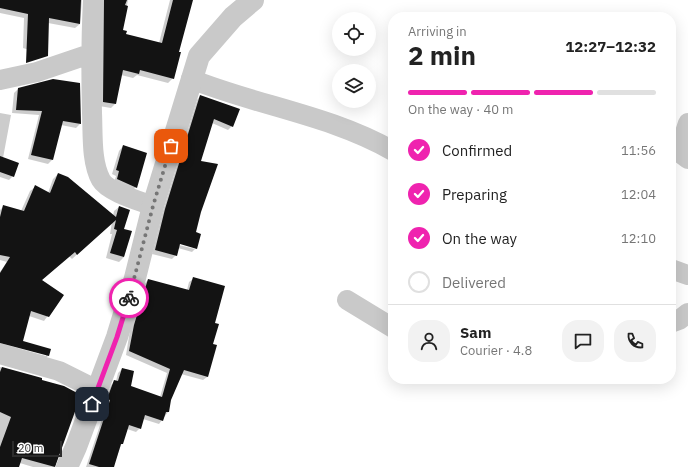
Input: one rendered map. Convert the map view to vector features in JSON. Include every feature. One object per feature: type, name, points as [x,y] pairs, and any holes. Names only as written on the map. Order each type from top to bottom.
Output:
[{"type":"street","points":[[94,0],[90,54],[92,131],[96,164],[102,181],[117,192],[153,206]]},
{"type":"street","points":[[67,467],[117,337],[135,278],[153,206],[199,56],[233,17],[253,0]]},
{"type":"street","points":[[0,80],[37,72],[90,54]]},
{"type":"street","points":[[191,79],[220,91],[344,127],[372,139],[388,148]]},
{"type":"street","points":[[688,123],[680,148],[680,153],[688,159]]},
{"type":"street","points":[[676,271],[688,275]]},
{"type":"street","points":[[347,300],[388,325]]},
{"type":"street","points":[[676,322],[688,313]]},
{"type":"street","points":[[0,354],[59,372],[97,390]]},
{"type":"building","points":[[0,0],[81,0],[80,24],[49,18],[48,56],[26,63],[28,14],[0,8]]},
{"type":"building","points":[[104,0],[127,0],[125,5],[128,6],[123,30],[127,31],[126,34],[162,43],[173,0],[193,0],[179,52],[181,52],[174,79],[140,70],[139,74],[123,70],[116,104],[103,102]]},
{"type":"building","points":[[53,79],[80,83],[81,124],[63,121],[53,160],[31,155],[42,111],[16,110],[18,88]]},
{"type":"building","points":[[200,95],[240,109],[233,127],[214,119],[201,161],[218,164],[201,212],[196,232],[201,234],[197,249],[180,244],[177,256],[155,250],[165,209]]},
{"type":"building","points":[[123,145],[147,153],[137,188],[117,179],[119,171],[116,170]]},
{"type":"building","points":[[0,156],[19,163],[14,177],[0,172]]},
{"type":"building","points":[[58,173],[68,177],[116,217],[119,206],[130,210],[124,229],[132,231],[124,257],[110,253],[117,230],[114,229],[116,220],[77,255],[75,252],[42,280],[64,295],[49,317],[31,311],[23,341],[51,349],[49,356],[0,343],[0,273],[10,257],[0,255],[0,217],[3,205],[24,211],[35,185],[50,193]]},
{"type":"building","points":[[193,277],[225,286],[215,323],[219,324],[213,344],[217,345],[208,377],[184,370],[171,400],[169,412],[166,412],[163,421],[145,415],[141,429],[129,425],[114,467],[99,467],[89,464],[110,400],[107,399],[114,380],[118,381],[122,368],[134,371],[131,386],[162,397],[170,369],[129,351],[134,325],[148,279],[189,290]]},
{"type":"building","points":[[2,367],[42,378],[42,380],[64,386],[81,395],[55,467],[22,458],[19,467],[0,467],[0,447],[11,417],[0,412],[0,372]]},
{"type":"way so far","points":[[129,298],[153,206],[171,146]]},
{"type":"route","points":[[92,404],[117,337],[129,298]]}]
